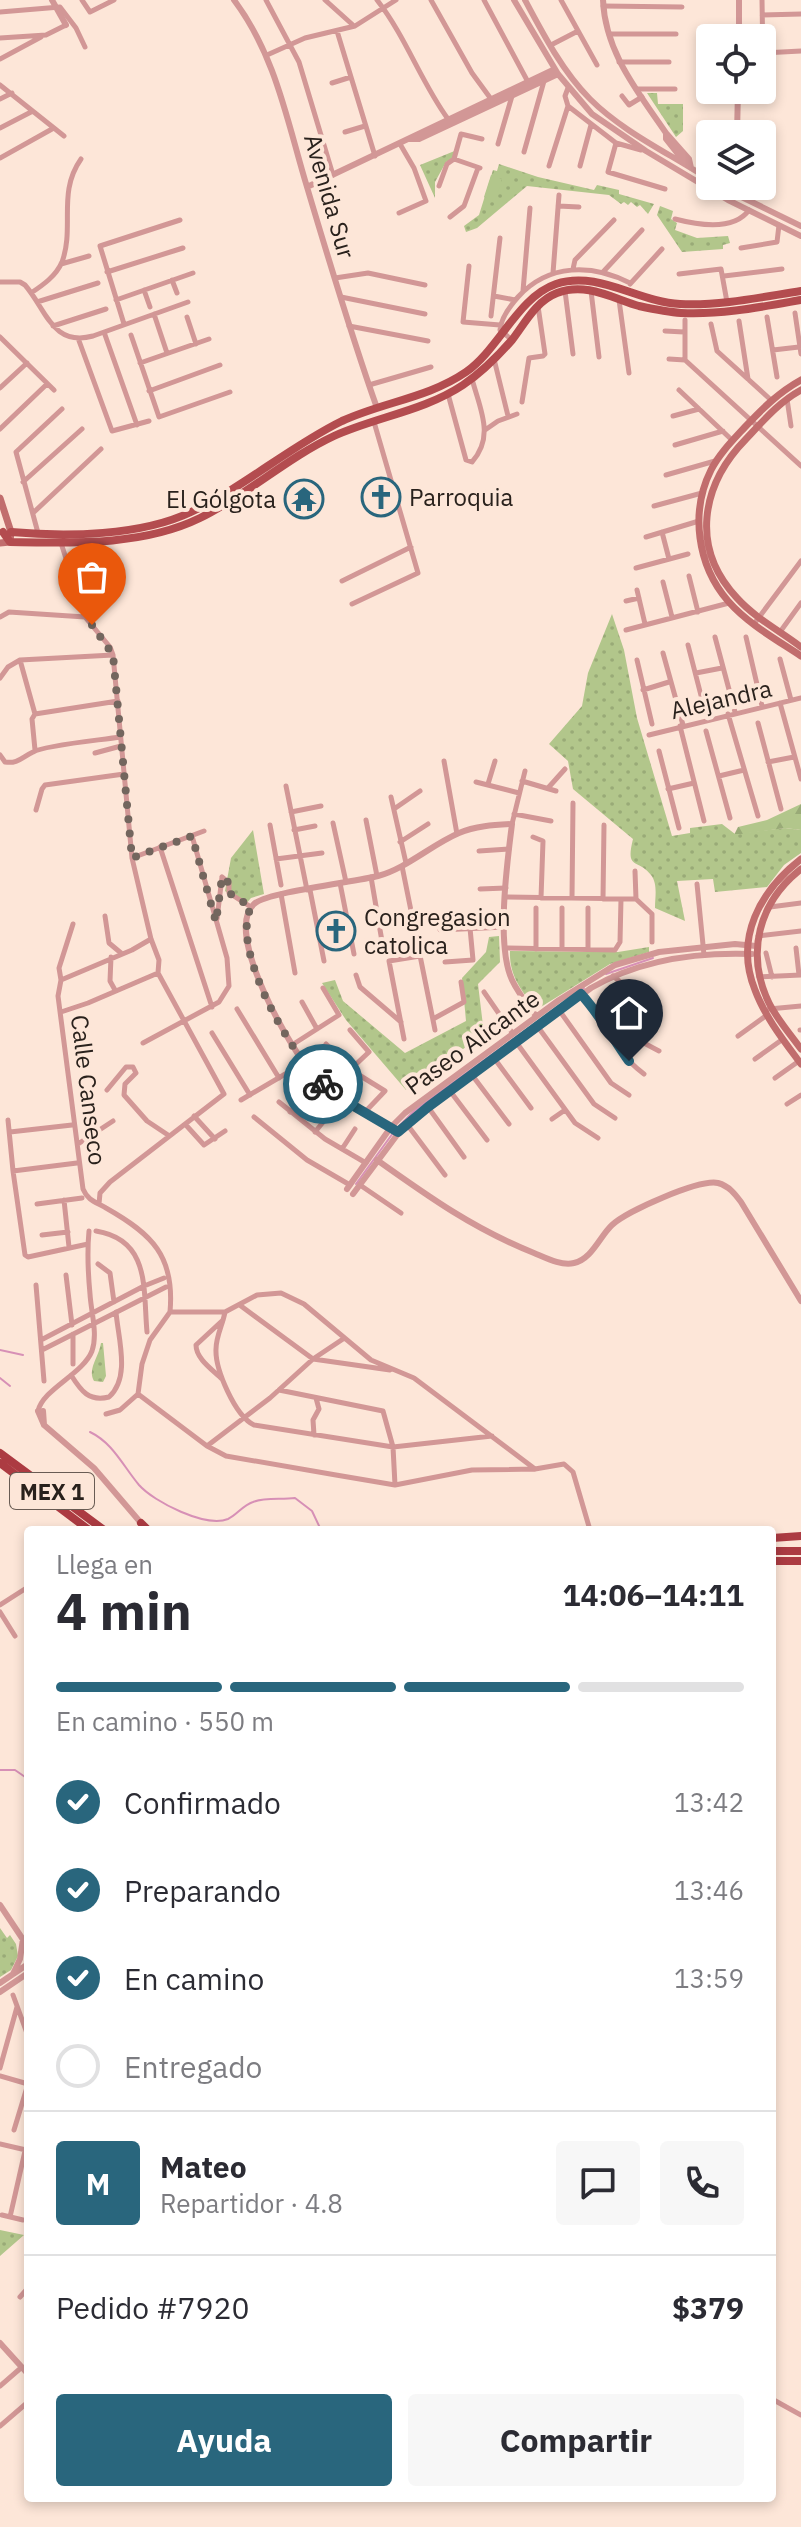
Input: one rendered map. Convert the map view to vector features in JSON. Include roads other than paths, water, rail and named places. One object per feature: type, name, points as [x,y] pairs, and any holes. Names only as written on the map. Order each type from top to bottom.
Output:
[{"type":"highway","name":"MEX 1","points":[[0,1453],[99,1526]]},
{"type":"highway","name":"MEX 1","points":[[0,1463],[84,1526]]},
{"type":"highway","points":[[776,1538],[801,1536]]},
{"type":"highway","points":[[776,1551],[801,1551]]},
{"type":"highway","points":[[776,1561],[801,1561]]},
{"type":"main road","points":[[4,534],[61,542],[174,529],[200,518],[325,441],[448,394],[472,379],[494,359],[534,297],[558,283],[586,280],[628,287],[669,303],[727,302],[801,291]]},
{"type":"main road","points":[[4,534],[143,532],[193,511],[320,432],[377,408],[443,386],[471,368],[538,305],[565,291],[591,290],[656,310],[696,313],[738,311],[801,300]]},
{"type":"main road","points":[[801,380],[771,400],[722,468],[703,520],[720,573],[739,600],[757,621],[801,647]]},
{"type":"main road","points":[[801,390],[733,441],[716,461],[702,493],[706,561],[715,582],[729,603],[801,656]]},
{"type":"main road","points":[[320,432],[325,441]]},
{"type":"main road","points":[[0,498],[4,534]]},
{"type":"main road","points":[[800,1063],[783,1039],[751,980],[752,950],[760,902],[773,884],[801,859]]},
{"type":"main road","points":[[801,869],[780,888],[767,908],[752,950],[768,1011],[801,1049]]},
{"type":"street","points":[[0,59],[66,25],[52,0]]},
{"type":"street","points":[[82,0],[90,12],[113,0]]},
{"type":"street","name":"Avenida Sur","points":[[234,0],[267,55],[282,95],[349,326],[377,408]]},
{"type":"street","points":[[266,0],[299,62],[333,175]]},
{"type":"street","points":[[325,0],[355,26]]},
{"type":"street","points":[[377,0],[461,134],[482,139]]},
{"type":"street","points":[[267,55],[318,34],[355,26],[396,0]]},
{"type":"street","points":[[431,0],[472,73],[491,99]]},
{"type":"street","points":[[484,0],[528,82]]},
{"type":"street","points":[[514,0],[556,72],[580,103],[606,126],[696,179]]},
{"type":"street","points":[[525,0],[577,85],[598,107],[696,171]]},
{"type":"street","points":[[561,0],[597,65]]},
{"type":"street","points":[[739,0],[739,24]]},
{"type":"street","points":[[762,0],[762,24]]},
{"type":"street","points":[[682,7],[603,3],[608,34],[619,62],[666,133],[689,159],[688,176]]},
{"type":"street","points":[[0,12],[63,9],[85,47]]},
{"type":"street","points":[[762,15],[801,14]]},
{"type":"street","points":[[337,31],[375,156]]},
{"type":"street","points":[[551,45],[578,31]]},
{"type":"street","points":[[608,34],[676,34]]},
{"type":"street","points":[[0,38],[46,35]]},
{"type":"street","points":[[776,52],[801,51]]},
{"type":"street","points":[[619,62],[669,62]]},
{"type":"street","points":[[452,121],[544,81],[556,72]]},
{"type":"street","points":[[307,187],[410,139],[419,139],[491,99],[556,72]]},
{"type":"street","points":[[332,83],[351,77]]},
{"type":"street","points":[[524,152],[544,81]]},
{"type":"street","points":[[0,85],[64,136]]},
{"type":"street","points":[[568,88],[565,96],[568,106],[591,125],[616,143],[646,151]]},
{"type":"street","points":[[636,89],[675,89]]},
{"type":"street","points":[[0,99],[12,93]]},
{"type":"street","points":[[498,144],[512,96]]},
{"type":"street","points":[[622,96],[629,105],[642,97]]},
{"type":"street","points":[[549,166],[568,106]]},
{"type":"street","points":[[0,128],[31,112]]},
{"type":"street","points":[[580,166],[591,125]]},
{"type":"street","points":[[345,132],[365,126]]},
{"type":"street","points":[[0,158],[52,129]]},
{"type":"street","points":[[439,186],[447,164],[454,159],[461,134]]},
{"type":"street","points":[[616,143],[608,171],[665,189]]},
{"type":"street","points":[[399,213],[426,201],[414,168],[400,144]]},
{"type":"street","points":[[31,293],[54,275],[61,264],[65,251],[68,184],[81,159]]},
{"type":"street","points":[[450,217],[464,206],[479,168],[454,159]]},
{"type":"street","points":[[553,273],[559,195]]},
{"type":"street","points":[[737,200],[749,210],[801,236]]},
{"type":"street","points":[[744,200],[801,226]]},
{"type":"street","points":[[558,206],[579,207]]},
{"type":"street","points":[[523,291],[530,208]]},
{"type":"street","points":[[675,219],[700,225],[739,221],[749,210]]},
{"type":"street","points":[[124,324],[100,246],[180,220]]},
{"type":"street","points":[[573,269],[575,260],[614,220]]},
{"type":"street","points":[[741,248],[777,242],[779,225]]},
{"type":"street","points":[[603,272],[642,230]]},
{"type":"street","points":[[491,316],[500,238]]},
{"type":"street","points":[[107,272],[183,248]]},
{"type":"street","points":[[500,325],[523,291],[553,273],[573,269],[603,272],[628,287],[662,249]]},
{"type":"street","points":[[61,264],[89,256]]},
{"type":"street","points":[[469,266],[463,322],[500,325]]},
{"type":"street","points":[[679,274],[720,269],[724,276],[727,302]]},
{"type":"street","points":[[724,276],[782,269]]},
{"type":"street","points":[[116,300],[193,273]]},
{"type":"street","points":[[335,278],[368,273],[425,285]]},
{"type":"street","points":[[172,280],[177,293]]},
{"type":"street","points":[[0,282],[20,282],[53,326],[64,335],[78,338],[188,302]]},
{"type":"street","points":[[37,302],[98,283]]},
{"type":"street","points":[[144,290],[150,307]]},
{"type":"street","points":[[591,290],[599,357]]},
{"type":"street","points":[[565,291],[573,354]]},
{"type":"street","points":[[494,296],[515,300]]},
{"type":"street","points":[[341,297],[425,314]]},
{"type":"street","points":[[619,300],[629,373]]},
{"type":"street","points":[[522,402],[529,358],[545,354],[538,305]]},
{"type":"street","points":[[53,326],[106,309]]},
{"type":"street","points":[[795,313],[801,354]]},
{"type":"street","points":[[154,314],[167,353]]},
{"type":"street","points":[[187,317],[196,344]]},
{"type":"street","points":[[767,317],[777,377]]},
{"type":"street","points":[[685,320],[685,360]]},
{"type":"street","points":[[739,321],[748,380]]},
{"type":"street","points":[[711,324],[717,351],[771,400]]},
{"type":"street","points":[[500,325],[507,337]]},
{"type":"street","points":[[349,326],[428,341]]},
{"type":"street","points":[[665,331],[684,332]]},
{"type":"street","points":[[104,332],[137,425]]},
{"type":"street","points":[[131,335],[159,417],[230,392]]},
{"type":"street","points":[[0,337],[54,390]]},
{"type":"street","points":[[78,338],[109,428],[115,432],[149,421]]},
{"type":"street","points":[[140,363],[209,339]]},
{"type":"street","points":[[773,350],[799,347]]},
{"type":"street","points":[[494,359],[508,416]]},
{"type":"street","points":[[669,359],[685,360],[801,466]]},
{"type":"street","points":[[0,388],[27,363]]},
{"type":"street","points":[[149,391],[220,365]]},
{"type":"street","points":[[369,385],[431,367]]},
{"type":"street","points":[[0,375],[7,382]]},
{"type":"street","points":[[448,394],[466,460],[474,461],[484,445],[485,430],[472,379]]},
{"type":"street","points":[[0,429],[47,384]]},
{"type":"street","points":[[679,390],[733,441]]},
{"type":"street","points":[[787,399],[791,426]]},
{"type":"street","points":[[38,533],[17,451],[62,409]]},
{"type":"street","points":[[673,416],[699,409]]},
{"type":"street","points":[[485,430],[517,414]]},
{"type":"street","points":[[352,604],[418,573],[373,421]]},
{"type":"street","points":[[23,482],[82,429]]},
{"type":"street","points":[[675,445],[723,431]]},
{"type":"street","points":[[33,513],[101,449]]},
{"type":"street","points":[[666,475],[716,461]]},
{"type":"street","points":[[654,506],[702,493]]},
{"type":"street","points":[[646,537],[703,520]]},
{"type":"street","points":[[662,532],[669,559]]},
{"type":"street","points":[[61,542],[85,617],[113,655],[132,858],[159,960],[158,973],[224,1094],[168,1135],[100,1193],[99,1204],[137,1226],[159,1250],[171,1279],[170,1312],[156,1329],[145,1351],[138,1394],[120,1410],[106,1414]]},
{"type":"street","points":[[342,581],[411,547]]},
{"type":"street","points":[[636,568],[688,554]]},
{"type":"street","points":[[757,621],[801,561]]},
{"type":"street","points":[[689,576],[698,612]]},
{"type":"street","points":[[663,582],[672,617]]},
{"type":"street","points":[[637,590],[645,624]]},
{"type":"street","points":[[626,601],[639,598]]},
{"type":"street","points":[[626,630],[729,603]]},
{"type":"street","points":[[780,632],[798,613],[801,603]]},
{"type":"street","points":[[0,617],[9,612],[85,617]]},
{"type":"street","points":[[715,637],[744,770],[758,816]]},
{"type":"street","points":[[746,637],[762,706]]},
{"type":"street","points":[[688,645],[705,711]]},
{"type":"street","points":[[663,653],[704,821]]},
{"type":"street","points":[[0,678],[8,667],[20,660],[113,655]]},
{"type":"street","points":[[780,659],[791,700]]},
{"type":"street","points":[[20,660],[35,714],[32,719],[35,750]]},
{"type":"street","points":[[637,660],[652,724]]},
{"type":"street","points":[[696,673],[722,668]]},
{"type":"street","points":[[643,690],[669,682]]},
{"type":"street","name":"Alejandra","points":[[649,735],[801,698]]},
{"type":"street","points":[[35,714],[118,701]]},
{"type":"street","points":[[780,703],[801,779]]},
{"type":"street","points":[[758,723],[781,809]]},
{"type":"street","points":[[706,731],[730,818]]},
{"type":"street","points":[[0,755],[5,762],[12,763],[21,761],[35,750],[120,737]]},
{"type":"street","points":[[95,753],[121,746]]},
{"type":"street","points":[[659,751],[679,828]]},
{"type":"street","points":[[768,762],[794,757]]},
{"type":"street","points":[[444,761],[457,834]]},
{"type":"street","points":[[488,784],[495,761]]},
{"type":"street","points":[[548,788],[565,769]]},
{"type":"street","points":[[719,776],[744,770]]},
{"type":"street","points":[[525,771],[512,824],[506,888],[505,948],[511,979],[593,1103],[615,1118]]},
{"type":"street","points":[[36,810],[45,785],[124,774]]},
{"type":"street","points":[[522,781],[556,791]]},
{"type":"street","points":[[476,782],[519,793]]},
{"type":"street","points":[[668,789],[694,783]]},
{"type":"street","points":[[286,786],[324,961]]},
{"type":"street","points":[[394,809],[420,791]]},
{"type":"street","points":[[391,797],[435,1030]]},
{"type":"street","points":[[572,898],[573,803]]},
{"type":"street","points":[[291,812],[321,806]]},
{"type":"street","points":[[514,814],[551,821]]},
{"type":"street","points":[[366,820],[384,953]]},
{"type":"street","points":[[333,823],[354,954]]},
{"type":"street","points":[[400,842],[428,824]]},
{"type":"street","points":[[398,1132],[333,1093],[302,1064],[266,1000],[254,968],[247,925],[251,907],[262,899],[281,894],[374,877],[404,865],[457,834],[480,827],[512,824]]},
{"type":"street","points":[[270,825],[281,885]]},
{"type":"street","points":[[603,899],[604,825]]},
{"type":"street","points":[[294,830],[315,826]]},
{"type":"street","points":[[132,858],[204,831]]},
{"type":"street","points":[[143,1043],[212,1007],[224,996],[229,986],[227,958],[192,836]]},
{"type":"street","points":[[533,837],[543,841],[541,898]]},
{"type":"street","points":[[160,847],[212,1007]]},
{"type":"street","points":[[479,851],[509,849]]},
{"type":"street","points":[[276,859],[322,853]]},
{"type":"street","points":[[635,871],[636,899]]},
{"type":"street","points":[[216,922],[222,877],[229,883],[229,893],[251,907]]},
{"type":"street","points":[[697,884],[704,955]]},
{"type":"street","points":[[480,889],[506,888]]},
{"type":"street","points":[[281,894],[295,973]]},
{"type":"street","points":[[506,897],[636,899],[652,914],[652,942]]},
{"type":"street","points":[[505,948],[615,950],[619,947],[621,899]]},
{"type":"street","points":[[767,908],[801,903]]},
{"type":"street","points":[[536,908],[536,949]]},
{"type":"street","points":[[562,908],[562,948]]},
{"type":"street","points":[[588,908],[588,949]]},
{"type":"street","points":[[105,916],[109,943],[122,954]]},
{"type":"street","name":"Calle Canseco","points":[[73,924],[59,968],[61,980],[58,988],[83,1189],[89,1200],[99,1204]]},
{"type":"street","points":[[440,930],[505,927]]},
{"type":"street","points":[[445,962],[473,960],[470,928]]},
{"type":"street","points":[[757,936],[801,931]]},
{"type":"street","points":[[61,980],[151,939]]},
{"type":"street","name":"Paseo Alicante","points":[[350,1189],[360,1185],[406,1123],[516,1042],[594,977],[623,962],[704,946],[752,950]]},
{"type":"street","points":[[759,977],[800,975],[796,948]]},
{"type":"street","name":"Paseo Alicante","points":[[350,1189],[391,1127],[414,1106],[513,1034],[613,976],[660,956],[752,950]]},
{"type":"street","points":[[766,953],[772,977]]},
{"type":"street","points":[[404,1039],[389,961],[420,956]]},
{"type":"street","points":[[111,957],[110,981],[115,990]]},
{"type":"street","points":[[61,1012],[158,973]]},
{"type":"street","points":[[356,975],[359,985],[401,1022]]},
{"type":"street","points":[[613,976],[640,998]]},
{"type":"street","points":[[433,1019],[464,1002],[461,982]]},
{"type":"street","points":[[292,1045],[339,1015],[323,988]]},
{"type":"street","points":[[484,992],[513,1034]]},
{"type":"street","points":[[581,994],[599,1013],[629,1036],[659,1051]]},
{"type":"street","points":[[302,1002],[317,1029]]},
{"type":"street","points":[[738,1036],[768,1011],[801,1006]]},
{"type":"street","points":[[237,1009],[279,1078]]},
{"type":"street","points":[[559,1010],[614,1085],[629,1095]]},
{"type":"street","points":[[599,1013],[603,1024],[629,1061],[644,1074]]},
{"type":"street","points":[[350,1030],[369,1052],[351,1070]]},
{"type":"street","points":[[212,1033],[250,1095]]},
{"type":"street","points":[[755,1059],[783,1039]]},
{"type":"street","points":[[516,1042],[577,1126],[598,1138]]},
{"type":"street","points":[[326,1044],[351,1070],[385,1092],[365,1112]]},
{"type":"street","points":[[494,1058],[531,1108]]},
{"type":"street","points":[[775,1078],[800,1063]]},
{"type":"street","points":[[241,1100],[302,1064]]},
{"type":"street","points":[[107,1090],[126,1067],[133,1067],[135,1076],[125,1084],[124,1095],[147,1121],[168,1135]]},
{"type":"street","points":[[472,1075],[509,1124]]},
{"type":"street","points":[[450,1091],[487,1140]]},
{"type":"street","points":[[290,1112],[305,1095]]},
{"type":"street","points":[[787,1104],[801,1095]]},
{"type":"street","points":[[279,1102],[315,1132],[366,1163]]},
{"type":"street","points":[[428,1107],[464,1157]]},
{"type":"street","points":[[552,1119],[565,1110]]},
{"type":"street","points":[[194,1116],[215,1139]]},
{"type":"street","points":[[315,1132],[328,1116]]},
{"type":"street","points":[[254,1117],[307,1160],[350,1189]]},
{"type":"street","points":[[8,1120],[24,1253],[28,1257],[88,1244]]},
{"type":"street","points":[[78,1144],[113,1121]]},
{"type":"street","points":[[406,1123],[445,1175]]},
{"type":"street","points":[[185,1124],[204,1145],[225,1131]]},
{"type":"street","points":[[10,1132],[72,1125]]},
{"type":"street","points":[[342,1149],[355,1129]]},
{"type":"street","points":[[377,1160],[464,1221],[552,1260],[570,1264],[582,1259],[624,1216],[702,1183],[718,1183],[732,1191],[741,1202],[801,1301]]},
{"type":"street","points":[[13,1171],[77,1163]]},
{"type":"street","points":[[360,1185],[401,1213]]},
{"type":"street","points":[[37,1204],[82,1198]]},
{"type":"street","points":[[64,1200],[69,1247]]},
{"type":"street","points":[[142,1526],[94,1468],[44,1425],[41,1411],[45,1400],[91,1354],[94,1342],[88,1244],[92,1231],[116,1238],[135,1252],[143,1272],[147,1332]]},
{"type":"street","points":[[42,1235],[68,1232]]},
{"type":"street","points":[[98,1264],[110,1273],[114,1302]]},
{"type":"street","points":[[66,1275],[72,1323]]},
{"type":"street","points":[[42,1345],[72,1323],[164,1278]]},
{"type":"street","points":[[36,1285],[44,1381]]},
{"type":"street","points":[[42,1345],[73,1334],[166,1287]]},
{"type":"street","points":[[224,1381],[196,1352],[198,1342],[224,1316],[264,1293],[290,1296],[304,1304],[371,1360],[414,1378],[535,1469]]},
{"type":"street","points":[[241,1306],[313,1359],[391,1370]]},
{"type":"street","points":[[71,1375],[79,1390],[91,1398],[109,1397],[118,1387],[122,1371],[116,1312]]},
{"type":"street","points":[[170,1312],[224,1316]]},
{"type":"street","points":[[224,1316],[216,1350],[224,1381],[243,1419],[254,1425],[393,1447],[493,1436]]},
{"type":"street","points":[[73,1334],[73,1364]]},
{"type":"street","points":[[207,1446],[313,1359],[343,1339]]},
{"type":"street","points":[[279,1390],[383,1411],[393,1447],[395,1485]]},
{"type":"street","points":[[138,1394],[207,1446],[226,1456],[395,1485],[472,1470],[535,1469],[564,1464],[571,1469],[589,1526]]},
{"type":"street","points":[[314,1435],[313,1420],[319,1409],[316,1397]]},
{"type":"street","points":[[0,1605],[24,1590]]},
{"type":"street","points":[[0,1612],[15,1636]]},
{"type":"street","points":[[0,1905],[23,1939],[22,1953],[13,1974]]},
{"type":"street","points":[[0,1983],[24,1967]]},
{"type":"street","points":[[0,1992],[24,1976]]},
{"type":"street","points":[[13,1995],[24,2025]]},
{"type":"street","points":[[0,2068],[17,2007]]},
{"type":"street","points":[[0,2076],[24,2083]]},
{"type":"street","points":[[14,2130],[24,2097]]},
{"type":"street","points":[[0,2144],[24,2150]]},
{"type":"street","points":[[10,2217],[24,2158]]},
{"type":"street","points":[[2,2215],[23,2220]]},
{"type":"street","points":[[20,2297],[24,2292]]},
{"type":"street","points":[[1,2346],[24,2369]]},
{"type":"street","points":[[0,2386],[22,2367]]},
{"type":"street","points":[[776,2401],[801,2415]]},
{"type":"street","points":[[0,2426],[24,2405]]},
{"type":"waterway","points":[[606,974],[653,958]]},
{"type":"waterway","points":[[397,1128],[415,1110],[584,988]]},
{"type":"waterway","points":[[356,1184],[393,1133]]},
{"type":"waterway","points":[[0,1350],[23,1355]]},
{"type":"waterway","points":[[0,1378],[10,1386]]},
{"type":"waterway","points":[[90,1432],[111,1449],[146,1492],[181,1512],[218,1521],[228,1519],[258,1500],[295,1498],[312,1511],[319,1526]]},
{"type":"waterway","points":[[0,1770],[15,1770],[24,1776]]},
{"type":"place","name":"Parroquia","points":[[381,497]]},
{"type":"place","name":"El Gólgota","points":[[304,499]]},
{"type":"place","name":"Congregasion catolica","points":[[336,931]]}]
